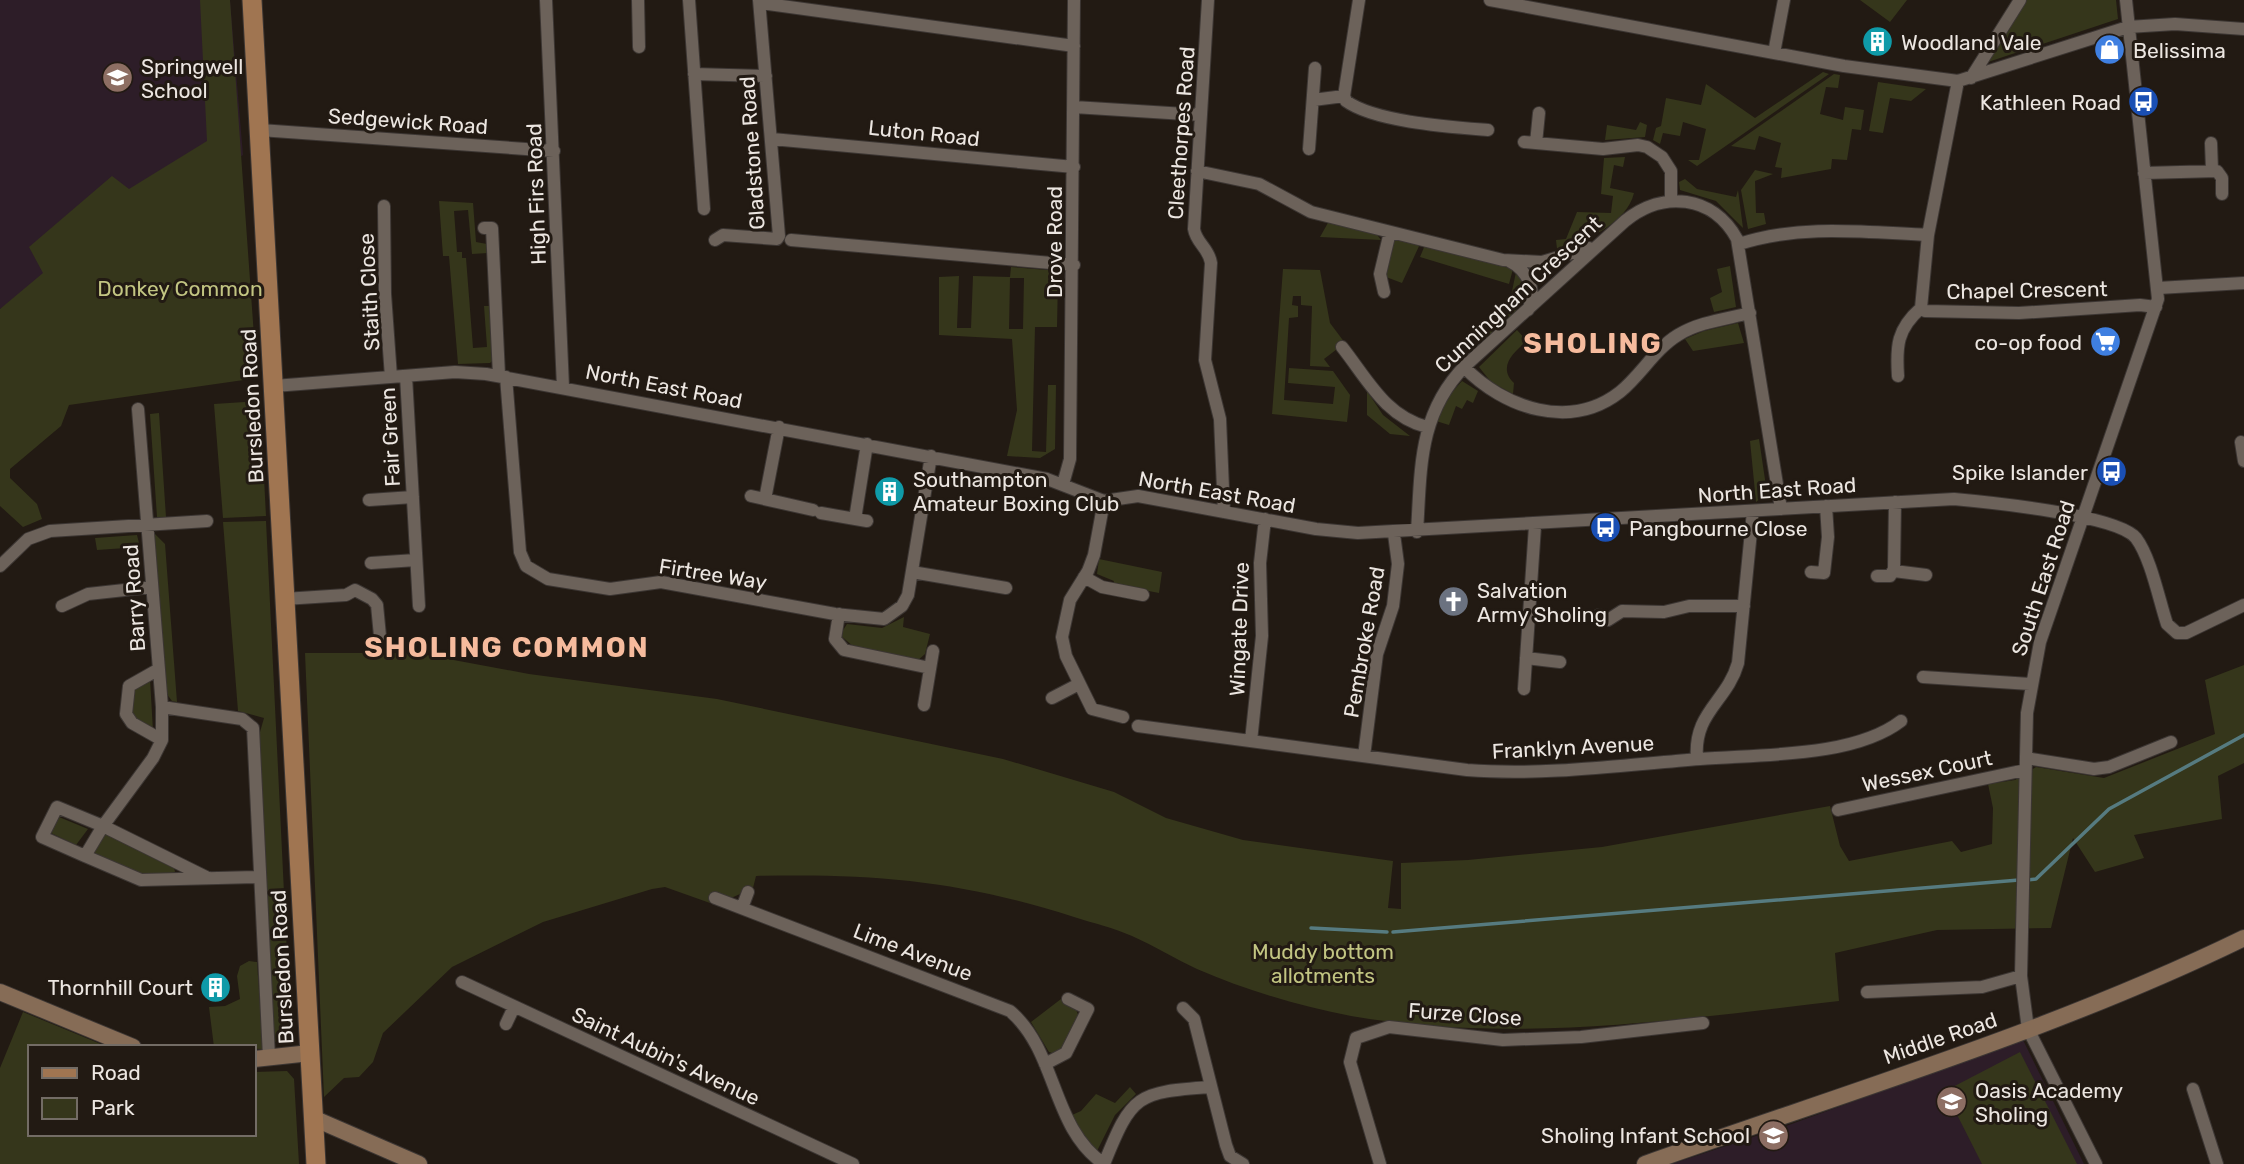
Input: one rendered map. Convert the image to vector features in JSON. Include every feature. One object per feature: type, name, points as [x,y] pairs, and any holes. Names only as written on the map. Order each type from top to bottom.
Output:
[{"type":"main road","name":"Bursledon Road","points":[[252,0],[316,1164]]},
{"type":"street","name":"High Firs Road","points":[[546,0],[563,387]]},
{"type":"street","points":[[638,0],[639,47]]},
{"type":"street","points":[[689,0],[704,209]]},
{"type":"street","name":"Drove Road","points":[[1063,484],[1069,463],[1074,265],[1074,0]]},
{"type":"street","name":"Cleethorpes Road","points":[[1208,0],[1194,229],[1198,241],[1209,253],[1211,263],[1206,360],[1219,412],[1224,512]]},
{"type":"street","points":[[1359,0],[1344,96],[1350,104],[1421,122],[1488,130]]},
{"type":"street","points":[[1490,0],[1774,53],[1958,80],[2128,27],[2175,23],[2244,29]]},
{"type":"street","points":[[1774,53],[1784,0]]},
{"type":"street","points":[[1971,78],[2020,0]]},
{"type":"street","name":"South East Road","points":[[2096,1164],[2028,1029],[2021,976],[2025,764],[2030,684],[2042,635],[2156,307],[2158,288],[2126,0]]},
{"type":"street","points":[[760,1],[1074,46]]},
{"type":"street","name":"Gladstone Road","points":[[715,240],[723,235],[777,239],[779,236],[760,1]]},
{"type":"street","points":[[1310,149],[1315,68]]},
{"type":"street","points":[[694,74],[766,76]]},
{"type":"street","name":"Chapel Crescent","points":[[1958,80],[1928,235],[1922,308],[2019,313],[2140,305],[2156,307]]},
{"type":"street","points":[[1313,100],[1333,100],[1344,96]]},
{"type":"street","points":[[1073,107],[1201,115]]},
{"type":"street","points":[[1539,113],[1530,142],[1603,149],[1638,145],[1647,147],[1662,158],[1671,171],[1671,200],[1697,203],[1717,213],[1731,228],[1739,244],[1781,509]]},
{"type":"street","name":"Sedgewick Road","points":[[260,130],[554,151]]},
{"type":"street","name":"Luton Road","points":[[772,139],[1074,167]]},
{"type":"street","points":[[2211,143],[2212,170]]},
{"type":"street","points":[[2144,173],[2212,170],[2221,176],[2222,194]]},
{"type":"street","points":[[1198,171],[1259,184],[1304,209],[1508,261],[1559,259],[1585,250],[1604,239]]},
{"type":"street","name":"Cunningham Crescent","points":[[1417,532],[1427,427],[1440,396],[1464,367],[1604,239],[1636,212],[1671,200]]},
{"type":"street","name":"Staith Close","points":[[384,206],[385,294],[391,377]]},
{"type":"street","points":[[484,228],[492,228],[503,376]]},
{"type":"street","points":[[1739,244],[1772,234],[1806,230],[1928,235]]},
{"type":"street","points":[[1384,292],[1380,274],[1390,232]]},
{"type":"street","name":"Gladstone Road","points":[[791,240],[1074,265]]},
{"type":"street","points":[[1508,261],[1518,266],[1528,279],[1532,297],[1527,310]]},
{"type":"street","points":[[2158,288],[2244,283]]},
{"type":"street","points":[[1898,376],[1898,338],[1906,323],[1922,308]]},
{"type":"street","points":[[1464,367],[1491,391],[1516,404],[1551,411],[1577,409],[1603,402],[1620,391],[1678,335],[1709,322],[1750,313]]},
{"type":"street","points":[[1342,347],[1394,413],[1407,422],[1427,427]]},
{"type":"street","name":"North East Road","points":[[274,386],[466,372],[503,376],[931,456],[1063,484],[1104,501],[1138,496],[1337,532],[1395,534],[1895,502],[1959,500],[2024,507],[2116,525],[2136,538],[2167,624],[2174,632],[2186,633],[2244,605]]},
{"type":"street","name":"Fair Green","points":[[406,376],[418,607]]},
{"type":"street","name":"Firtree Way","points":[[503,376],[519,546],[523,562],[531,571],[548,579],[604,589],[661,582],[873,620],[889,617],[906,601],[931,456]]},
{"type":"street","name":"Barry Road","points":[[138,409],[148,524],[162,707],[162,740],[132,723],[126,714],[129,686],[159,669]]},
{"type":"street","points":[[765,499],[779,427]]},
{"type":"street","points":[[2241,442],[2244,461]]},
{"type":"street","points":[[751,496],[861,520],[867,444]]},
{"type":"street","name":"Fair Green","points":[[369,500],[413,497]]},
{"type":"street","points":[[1104,501],[1096,548],[1084,577],[1070,600],[1062,637],[1066,656],[1092,709],[1123,717]]},
{"type":"street","points":[[1877,576],[1890,576],[1894,571],[1897,536],[1895,502]]},
{"type":"street","points":[[1811,572],[1824,573],[1828,537],[1826,506]]},
{"type":"street","points":[[1697,759],[1702,722],[1734,676],[1740,647],[1753,511]]},
{"type":"street","name":"Wingate Drive","points":[[1251,741],[1262,641],[1260,563],[1265,519]]},
{"type":"street","name":"Barry Road","points":[[148,524],[207,521]]},
{"type":"street","points":[[0,566],[28,539],[50,531],[148,524]]},
{"type":"street","points":[[1524,689],[1535,526]]},
{"type":"street","name":"Pembroke Road","points":[[1364,756],[1377,654],[1390,622],[1394,594],[1398,564],[1395,534]]},
{"type":"street","points":[[371,564],[416,560]]},
{"type":"street","points":[[1894,571],[1926,575]]},
{"type":"street","points":[[912,572],[1006,588]]},
{"type":"street","points":[[1084,577],[1102,587],[1143,595]]},
{"type":"street","points":[[62,606],[88,594],[152,587]]},
{"type":"street","points":[[284,599],[346,596],[355,590],[372,598],[377,605],[380,636]]},
{"type":"street","points":[[1607,622],[1622,611],[1664,612],[1689,606],[1744,606]]},
{"type":"street","points":[[839,614],[835,639],[844,650],[930,668]]},
{"type":"street","points":[[1740,647],[1754,648]]},
{"type":"street","points":[[924,705],[933,651]]},
{"type":"street","points":[[1526,658],[1560,662]]},
{"type":"street","points":[[1923,677],[2030,684]]},
{"type":"street","points":[[1052,698],[1079,684]]},
{"type":"street","name":"Bursledon Road","points":[[162,707],[242,719],[253,728],[260,877],[261,1058]]},
{"type":"street","points":[[1158,729],[1160,713]]},
{"type":"street","name":"Franklyn Avenue","points":[[1138,726],[1467,770],[1518,772],[1828,747],[1880,734],[1901,721]]},
{"type":"street","points":[[85,856],[103,825],[153,758],[162,740]]},
{"type":"street","points":[[2025,764],[2094,769],[2109,767],[2171,742]]},
{"type":"street","name":"Wessex Court","points":[[1838,810],[2025,764]]},
{"type":"street","points":[[207,878],[103,825],[57,807],[42,837],[141,880],[260,877]]},
{"type":"street","points":[[742,908],[748,892]]},
{"type":"street","name":"Lime Avenue","points":[[715,898],[999,1005],[1011,1012],[1027,1030],[1045,1064],[1072,1130],[1085,1150],[1104,1164]]},
{"type":"street","name":"Middle Road","points":[[1645,1164],[2028,1029],[2175,972],[2244,938]]},
{"type":"street","points":[[1867,992],[1982,987],[2021,976]]},
{"type":"street","name":"Saint Aubin's Avenue","points":[[461,982],[853,1164]]},
{"type":"street","points":[[0,992],[128,1045]]},
{"type":"street","points":[[1045,1064],[1066,1053],[1088,1009],[1068,999]]},
{"type":"street","points":[[506,1024],[514,1007]]},
{"type":"street","points":[[1183,1008],[1194,1019],[1230,1156],[1243,1164]]},
{"type":"street","name":"Furze Close","points":[[1380,1164],[1350,1062],[1356,1038],[1389,1027],[1503,1040],[1674,1028],[1703,1023]]},
{"type":"street","points":[[261,1058],[310,1053]]},
{"type":"street","points":[[1104,1164],[1122,1119],[1145,1096],[1211,1087]]},
{"type":"street","points":[[2193,1088],[2217,1164]]},
{"type":"street","points":[[313,1118],[419,1164]]},
{"type":"shaded area","name":"Springwell School","points":[[0,0],[230,0],[243,155],[0,309]]},
{"type":"shaded area","name":"Oasis Academy Sholing","points":[[2023,1040],[2084,1164],[1672,1164],[1786,1126]]},
{"type":"green space","name":"Donkey Common","points":[[200,0],[230,0],[257,378],[69,405],[61,426],[10,469],[10,478],[37,504],[42,519],[23,527],[0,506],[0,309],[43,273],[29,247],[112,176],[129,189],[207,141]]},
{"type":"green space","points":[[1860,0],[1907,0],[1890,22]]},
{"type":"green space","points":[[2024,0],[2116,0],[2118,19],[1985,63]]},
{"type":"green space","points":[[1823,72],[1829,74],[1697,166],[1688,160],[1699,160],[1706,129],[1683,122],[1680,136],[1663,133],[1660,144],[1653,140],[1656,128],[1661,126],[1666,98],[1701,105],[1706,84],[1755,118]]},
{"type":"green space","points":[[1834,74],[1840,75],[1838,88],[1826,87],[1820,114],[1843,120],[1845,107],[1864,110],[1861,130],[1852,129],[1847,160],[1832,159],[1831,169],[1781,178],[1782,168],[1775,167],[1781,143],[1759,136],[1755,150],[1731,146]]},
{"type":"green space","points":[[1878,82],[1926,89],[1911,101],[1890,98],[1883,133],[1869,131]]},
{"type":"green space","points":[[1640,122],[1647,125],[1645,137],[1605,140],[1607,125],[1636,130]]},
{"type":"green space","points":[[1625,157],[1623,167],[1614,165],[1610,188],[1634,193],[1630,204],[1603,230],[1580,242],[1557,249],[1556,240],[1566,239],[1577,212],[1611,213],[1613,196],[1601,194],[1604,158]]},
{"type":"green space","points":[[1755,170],[1773,174],[1755,181],[1756,213],[1764,213],[1766,224],[1748,229],[1741,190]]},
{"type":"green space","points":[[1685,179],[1697,189],[1736,197],[1738,190],[1743,228],[1716,201],[1680,190],[1679,182]]},
{"type":"green space","points":[[439,201],[473,203],[476,242],[487,244],[488,253],[472,254],[468,210],[454,211],[457,252],[462,252],[462,258],[466,258],[473,348],[487,347],[484,306],[490,306],[493,360],[490,363],[458,364],[449,256],[443,256]]},
{"type":"green space","points":[[1329,221],[1375,232],[1381,240],[1320,237]]},
{"type":"green space","points":[[1393,240],[1420,244],[1402,283],[1386,277],[1384,271]]},
{"type":"green space","points":[[1425,245],[1513,269],[1509,284],[1420,257]]},
{"type":"green space","points":[[1730,266],[1736,307],[1714,312],[1710,298],[1722,292],[1717,269]]},
{"type":"green space","points":[[1011,267],[1048,270],[1058,279],[1057,327],[1035,327],[1032,451],[1046,452],[1048,385],[1056,385],[1055,449],[1040,458],[1007,456],[1017,410],[1012,339],[939,335],[939,277],[959,276],[957,328],[971,328],[973,276],[1010,277]],"holes":[[[1010,278],[1024,278],[1023,329],[1009,329]]]},
{"type":"green space","points":[[1283,269],[1320,270],[1330,323],[1345,343],[1324,359],[1330,367],[1310,366],[1312,306],[1301,305],[1301,296],[1293,296],[1292,305],[1298,306],[1298,317],[1289,318],[1284,400],[1333,404],[1335,387],[1288,383],[1289,368],[1333,371],[1350,395],[1347,422],[1272,414]]},
{"type":"green space","points":[[1516,272],[1524,291],[1522,300],[1511,317],[1487,338],[1484,335],[1507,315]]},
{"type":"green space","points":[[1738,323],[1744,343],[1693,351],[1685,339],[1704,331]]},
{"type":"green space","points":[[1517,330],[1527,341],[1509,360],[1507,366],[1509,377],[1514,383],[1513,394],[1491,382],[1479,367]]},
{"type":"green space","points":[[1462,381],[1478,391],[1473,403],[1467,400],[1462,409],[1456,406],[1449,425],[1436,421],[1447,398]]},
{"type":"green space","points":[[1367,391],[1383,415],[1410,436],[1390,434],[1367,415]]},
{"type":"green space","points":[[260,401],[266,516],[223,518],[214,404]]},
{"type":"green space","points":[[159,413],[166,517],[157,517],[150,414]]},
{"type":"green space","points":[[1759,439],[1767,493],[1756,502],[1750,441]]},
{"type":"green space","points":[[266,521],[291,1037],[286,1041],[273,1042],[258,739],[264,718],[238,711],[223,522]]},
{"type":"green space","points":[[154,533],[165,544],[177,702],[172,701],[166,693]]},
{"type":"green space","points":[[137,535],[140,547],[97,550],[95,538]]},
{"type":"green space","points":[[1099,559],[1162,572],[1159,593],[1113,584],[1114,581],[1097,574]]},
{"type":"green space","points":[[904,617],[903,627],[930,634],[925,654],[917,661],[854,647],[840,635],[847,624],[882,628]]},
{"type":"green space","name":"Muddy bottom allotments","points":[[305,653],[416,653],[529,674],[717,699],[1003,759],[1114,792],[1166,818],[1243,840],[1393,861],[1388,908],[1401,909],[1401,863],[1468,860],[1602,847],[1830,806],[1840,846],[1849,861],[1952,841],[1961,852],[1992,844],[1993,808],[1988,784],[2015,780],[2036,767],[2104,778],[2215,734],[2205,680],[2244,665],[2244,763],[2218,776],[2222,819],[2134,835],[2144,858],[2095,872],[2073,838],[2051,928],[1937,930],[1835,953],[1839,1001],[1595,1026],[1534,1029],[1412,1024],[1351,1016],[1272,997],[1197,969],[1118,931],[994,895],[955,887],[879,878],[756,876],[752,892],[743,888],[740,894],[731,898],[714,893],[710,903],[665,887],[652,889],[543,922],[452,967],[383,1033],[373,1062],[359,1077],[344,1078],[324,1097]]},
{"type":"green space","points":[[150,679],[153,731],[131,717],[132,692]]},
{"type":"green space","points":[[59,817],[88,829],[76,845],[51,833]]},
{"type":"green space","points":[[106,832],[174,867],[175,872],[164,875],[143,874],[92,854]]},
{"type":"green space","points":[[249,961],[257,962],[263,1049],[256,1049],[256,1045],[214,1045],[209,1007],[225,1006],[240,999],[237,976],[240,966]]},
{"type":"green space","points":[[1061,999],[1075,1007],[1079,1017],[1065,1048],[1055,1054],[1049,1052],[1031,1022]]},
{"type":"green space","points":[[23,1012],[103,1045],[28,1045],[28,1136],[256,1136],[256,1072],[287,1071],[294,1079],[299,1164],[0,1164],[0,1068]]},
{"type":"green space","points":[[2020,1052],[2077,1164],[1982,1164],[1945,1091]]},
{"type":"green space","points":[[1130,1087],[1136,1094],[1115,1115],[1097,1151],[1086,1141],[1072,1115],[1081,1111],[1096,1094],[1115,1103]]},
{"type":"waterway","points":[[2027,880],[2036,879],[2109,809],[2244,735]]},
{"type":"waterway","points":[[1393,932],[2019,880]]},
{"type":"waterway","points":[[1311,928],[1387,932]]},
{"type":"place","name":"Woodland Vale","points":[[1878,42]]},
{"type":"place","name":"Belissima","points":[[2110,50]]},
{"type":"place","name":"Springwell School","points":[[118,78]]},
{"type":"place","name":"Kathleen Road","points":[[2144,102]]},
{"type":"place","name":"co-op food","points":[[2105,342]]},
{"type":"place","name":"Spike Islander","points":[[2111,472]]},
{"type":"place","name":"Southampton Amateur Boxing Club","points":[[890,491]]},
{"type":"place","name":"Pangbourne Close","points":[[1606,528]]},
{"type":"place","name":"Salvation Army Sholing","points":[[1454,602]]},
{"type":"place","name":"Thornhill Court","points":[[216,987]]},
{"type":"place","name":"Oasis Academy Sholing","points":[[1952,1102]]},
{"type":"place","name":"Sholing Infant School","points":[[1773,1135]]},
{"type":"district","name":"SHOLING","points":[[1593,343]]},
{"type":"district","name":"SHOLING COMMON","points":[[507,647]]}]
